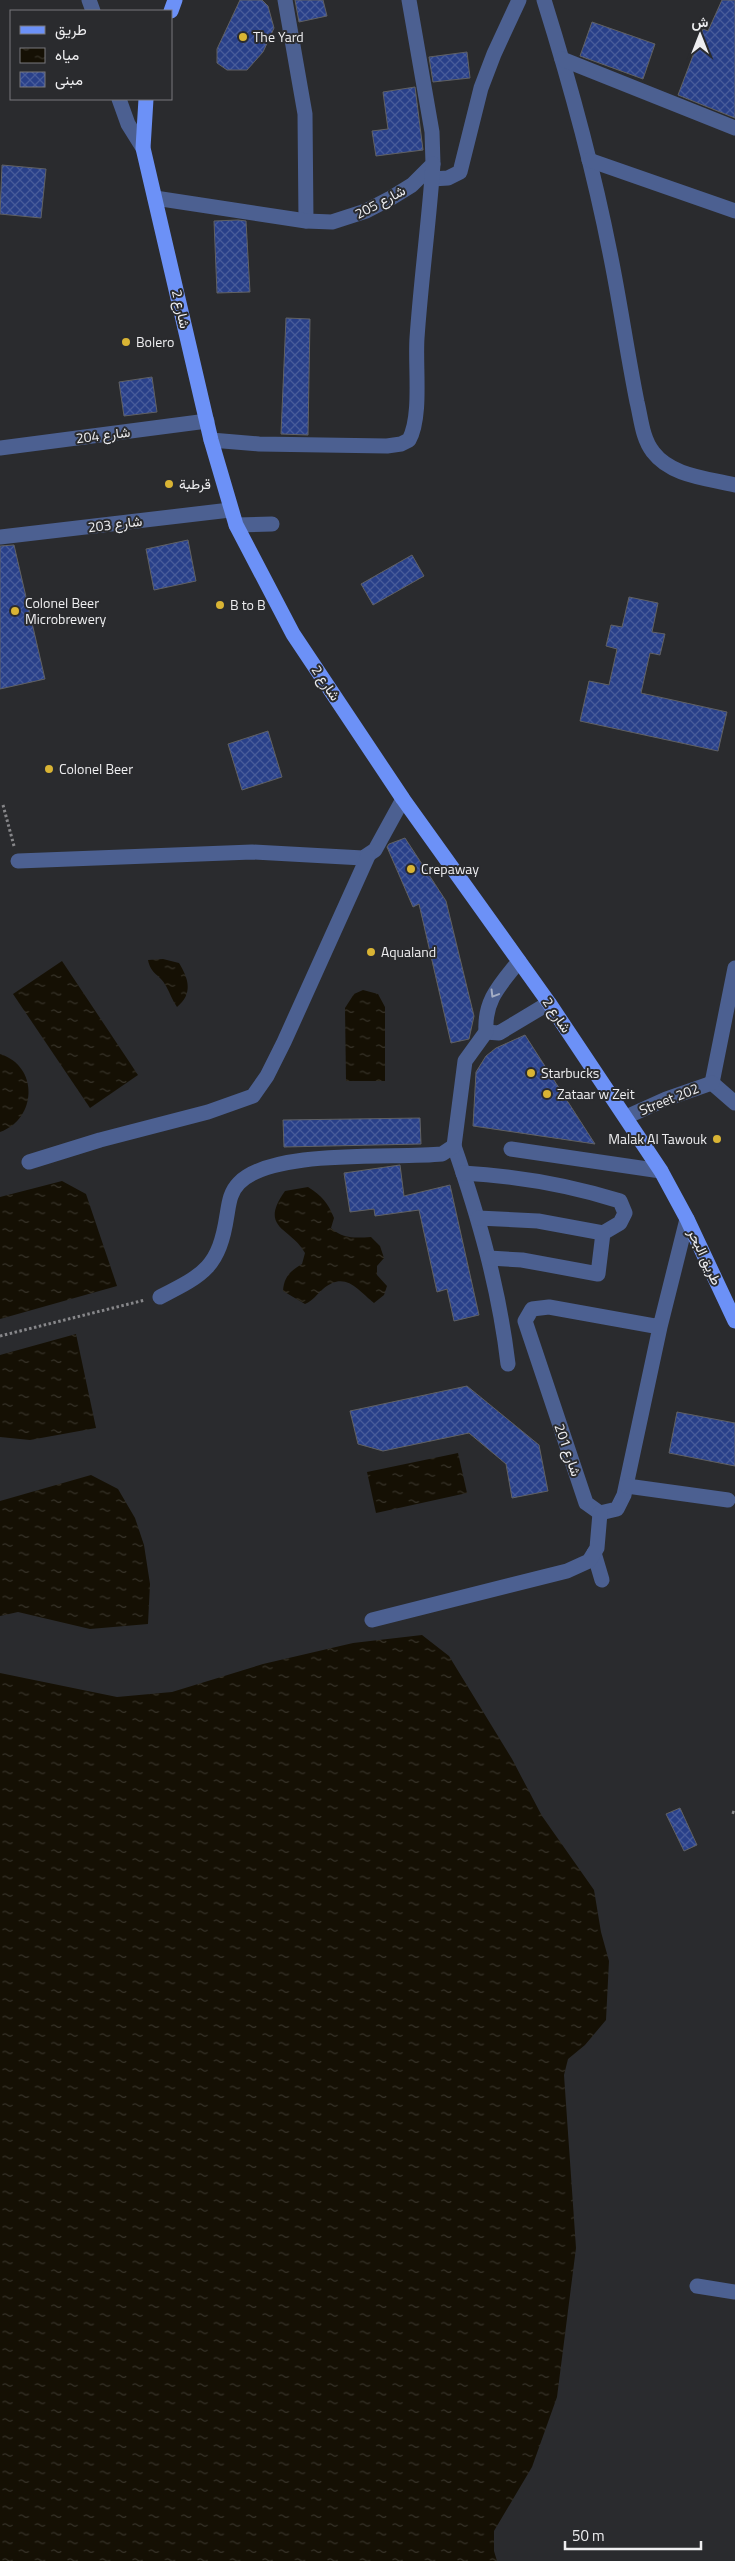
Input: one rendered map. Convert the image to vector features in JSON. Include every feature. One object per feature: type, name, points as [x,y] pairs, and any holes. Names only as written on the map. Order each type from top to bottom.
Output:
[{"type":"main road","name":"شارع 2","points":[[146,100],[143,148],[211,440],[230,510],[236,525],[293,634],[403,799],[549,1003],[626,1117],[674,1195]]},
{"type":"main road","name":"طريق البحر","points":[[674,1195],[735,1321]]},
{"type":"street","points":[[285,0],[305,114],[306,221]]},
{"type":"street","points":[[211,440],[259,444],[387,446],[401,444],[409,440],[413,431],[415,409],[417,339],[432,171],[432,132],[409,0]]},
{"type":"street","points":[[432,171],[448,178],[460,172],[482,88],[494,54],[519,0]]},
{"type":"street","points":[[544,0],[589,160],[610,254],[628,362],[644,435],[657,457],[674,470],[735,485]]},
{"type":"street","points":[[562,59],[735,128]]},
{"type":"street","points":[[119,100],[128,124],[143,148]]},
{"type":"street","points":[[589,160],[735,211]]},
{"type":"street","name":"شارع 205","points":[[155,198],[306,221],[332,222],[366,211],[412,185],[432,171]]},
{"type":"street","name":"شارع 204","points":[[0,448],[207,420]]},
{"type":"street","name":"شارع 203","points":[[0,538],[230,510]]},
{"type":"street","points":[[236,525],[272,524]]},
{"type":"street","points":[[18,860],[252,852],[363,858],[375,850],[403,799]]},
{"type":"street","points":[[29,1162],[100,1140],[208,1112],[253,1096],[267,1076],[284,1042],[368,856]]},
{"type":"street","points":[[508,1364],[490,1258],[454,1146],[465,1060],[486,1032],[485,1016],[491,999],[519,961]]},
{"type":"street","points":[[735,968],[712,1082],[735,1103]]},
{"type":"street","points":[[486,1032],[499,1033],[549,1003]]},
{"type":"street","name":"Street 202","points":[[626,1117],[666,1099],[712,1082]]},
{"type":"street","points":[[160,1297],[197,1277],[214,1259],[224,1239],[230,1200],[234,1190],[246,1178],[260,1170],[304,1160],[442,1154],[454,1146]]},
{"type":"street","points":[[511,1149],[661,1172]]},
{"type":"street","points":[[464,1173],[498,1175],[587,1191],[620,1201],[626,1213],[620,1223],[604,1233],[538,1221],[478,1218]]},
{"type":"street","points":[[372,1620],[567,1571],[589,1560],[597,1548],[600,1513],[617,1509],[627,1486],[660,1327],[687,1219]]},
{"type":"street","points":[[490,1258],[522,1260],[598,1274],[604,1233]]},
{"type":"street","name":"شارع 201","points":[[600,1513],[586,1503],[525,1321],[532,1309],[549,1307],[660,1327]]},
{"type":"street","points":[[627,1486],[728,1500]]},
{"type":"street","points":[[594,1553],[602,1580]]},
{"type":"street","points":[[697,2286],[735,2292]]},
{"type":"path","points":[[3,805],[18,860]]},
{"type":"path","points":[[0,1336],[160,1297]]},
{"type":"water","points":[[163,959],[179,963],[187,981],[187,992],[177,1007],[164,982],[153,972],[149,965],[148,960]]},
{"type":"water","points":[[62,961],[138,1075],[90,1108],[13,994]]},
{"type":"water","points":[[363,990],[378,994],[385,1007],[385,1081],[346,1081],[345,1008],[354,994]]},
{"type":"water","points":[[0,1054],[13,1060],[22,1069],[27,1081],[28,1093],[27,1105],[21,1116],[12,1125],[0,1132]]},
{"type":"water","points":[[62,1181],[86,1194],[117,1286],[0,1319],[0,1197]]},
{"type":"water","points":[[308,1187],[324,1200],[329,1208],[334,1218],[331,1228],[345,1236],[371,1237],[380,1246],[384,1258],[377,1266],[377,1275],[387,1286],[384,1295],[374,1303],[351,1284],[338,1281],[323,1289],[311,1301],[305,1304],[283,1291],[286,1278],[294,1269],[302,1264],[305,1253],[299,1244],[280,1227],[275,1213],[285,1191]]},
{"type":"water","points":[[76,1334],[96,1428],[30,1440],[0,1437],[0,1355]]},
{"type":"water","points":[[458,1453],[467,1493],[376,1513],[367,1472]]},
{"type":"water","points":[[91,1475],[118,1489],[135,1518],[144,1545],[150,1584],[148,1624],[90,1629],[18,1612],[0,1616],[0,1501]]},
{"type":"water","points":[[422,1635],[449,1656],[512,1759],[542,1816],[594,1890],[601,1932],[609,1961],[606,2020],[585,2045],[568,2059],[564,2075],[576,2248],[557,2397],[532,2467],[494,2531],[494,2551],[497,2561],[0,2561],[0,1673],[117,1697],[172,1692],[263,1664],[353,1643]]},
{"type":"building","points":[[240,0],[262,0],[268,6],[274,28],[263,52],[247,70],[227,70],[217,63],[217,49]]},
{"type":"building","points":[[295,0],[323,0],[327,16],[299,22]]},
{"type":"building","points":[[722,0],[735,0],[735,118],[678,95],[703,29],[708,31]]},
{"type":"building","points":[[592,22],[655,44],[643,79],[580,56]]},
{"type":"building","points":[[467,52],[470,78],[433,82],[429,57]]},
{"type":"building","points":[[415,87],[423,150],[376,156],[372,131],[388,129],[383,92]]},
{"type":"building","points":[[2,165],[46,169],[41,218],[0,214]]},
{"type":"building","points":[[214,221],[246,221],[250,292],[217,293]]},
{"type":"building","points":[[286,318],[310,319],[308,435],[281,434]]},
{"type":"building","points":[[152,377],[157,412],[124,416],[119,382]]},
{"type":"building","points":[[188,540],[196,581],[154,590],[146,549]]},
{"type":"building","name":"Colonel Beer Microbrewery","points":[[14,545],[45,679],[0,689],[0,546]]},
{"type":"building","points":[[412,555],[424,576],[373,605],[361,584]]},
{"type":"building","points":[[629,597],[658,603],[652,632],[665,634],[660,655],[650,653],[641,693],[727,712],[718,751],[580,721],[589,681],[609,685],[617,649],[606,646],[611,625],[622,627]]},
{"type":"building","points":[[268,731],[282,777],[242,790],[228,744]]},
{"type":"building","points":[[405,838],[446,901],[474,1016],[469,1039],[451,1043],[419,904],[413,907],[387,847],[389,844]]},
{"type":"building","points":[[525,1035],[595,1144],[473,1126],[476,1072],[486,1056],[496,1048]]},
{"type":"building","points":[[420,1118],[421,1144],[284,1147],[283,1120]]},
{"type":"building","points":[[400,1165],[404,1196],[450,1185],[479,1315],[454,1321],[447,1289],[437,1292],[419,1210],[375,1216],[374,1209],[350,1212],[344,1173]]},
{"type":"building","points":[[467,1386],[539,1445],[548,1491],[512,1498],[506,1464],[469,1433],[383,1451],[358,1444],[350,1411]]},
{"type":"building","points":[[677,1412],[735,1423],[735,1466],[669,1453]]},
{"type":"building","points":[[680,1808],[697,1845],[684,1851],[666,1814]]},
{"type":"place","name":"The Yard","points":[[243,37]]},
{"type":"place","name":"Bolero","points":[[126,342]]},
{"type":"place","name":"قرطبة","points":[[169,484]]},
{"type":"place","name":"B to B","points":[[220,605]]},
{"type":"place","name":"Colonel Beer Microbrewery","points":[[15,611]]},
{"type":"place","name":"Colonel Beer","points":[[49,769]]},
{"type":"place","name":"Crepaway","points":[[411,869]]},
{"type":"place","name":"Aqualand","points":[[371,952]]},
{"type":"place","name":"Starbucks","points":[[531,1073]]},
{"type":"place","name":"Zataar w Zeit","points":[[547,1094]]},
{"type":"place","name":"Malak Al Tawouk","points":[[717,1139]]}]
